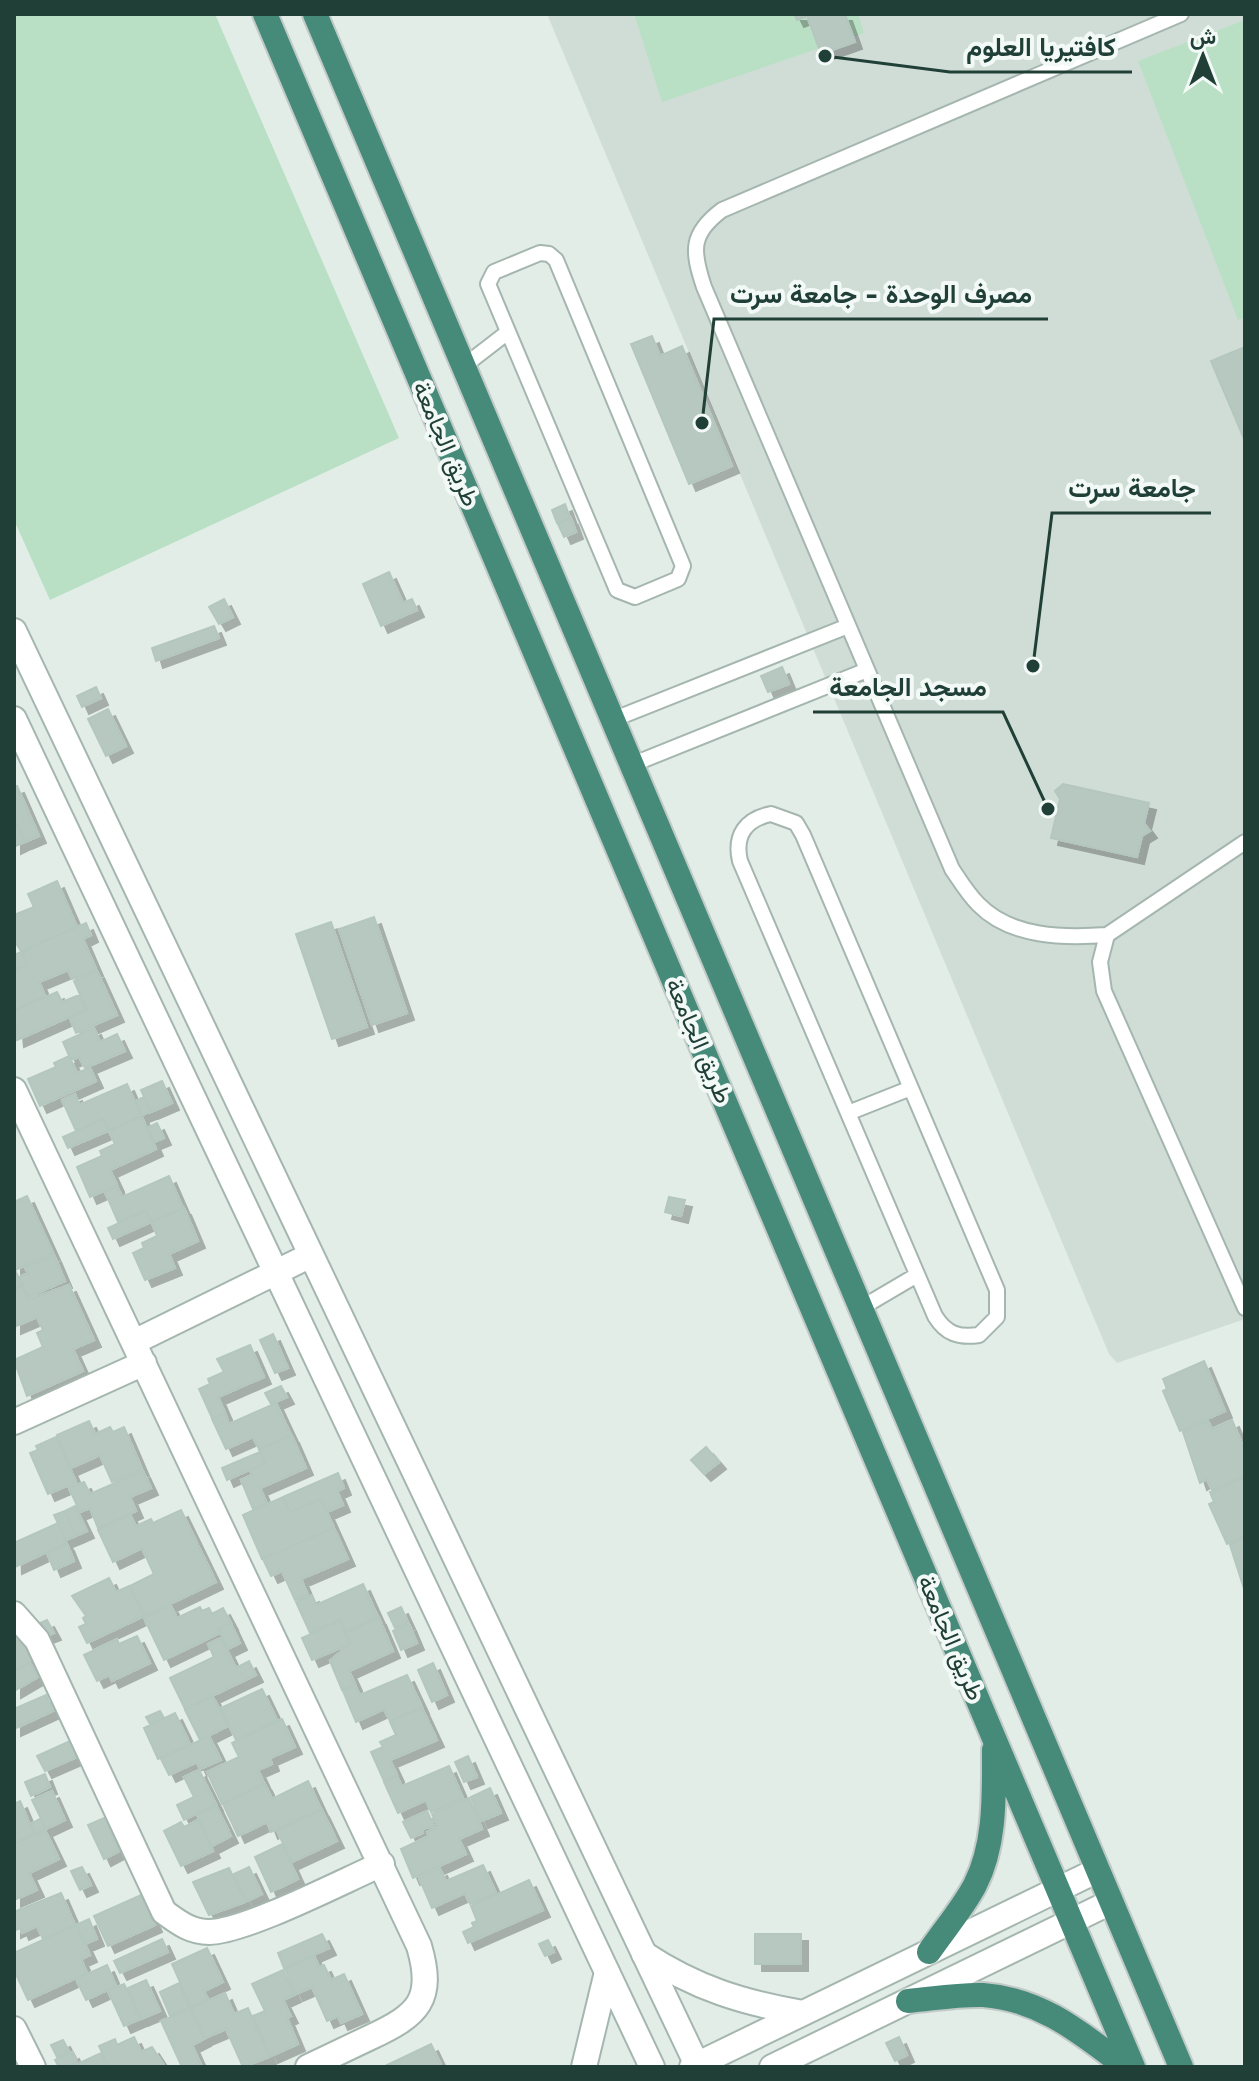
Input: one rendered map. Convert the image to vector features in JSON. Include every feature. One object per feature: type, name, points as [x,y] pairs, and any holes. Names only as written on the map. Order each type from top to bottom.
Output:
[{"type":"highway","name":"طريق الجامعة","points":[[265,14],[1133,2067]]},
{"type":"highway","name":"طريق الجامعة","points":[[315,14],[1181,2067]]},
{"type":"highway","points":[[929,1952],[975,1885],[985,1857],[994,1799],[994,1739]]},
{"type":"highway","points":[[908,2001],[981,1995],[1033,2004],[1081,2033],[1126,2067]]},
{"type":"street","points":[[14,631],[696,2066],[1098,1870]]},
{"type":"street","points":[[14,719],[652,2067]]},
{"type":"street","points":[[14,1090],[419,1946],[427,1981],[423,1998],[414,2013],[400,2023],[308,2067]]},
{"type":"street","points":[[14,1422],[311,1255]]},
{"type":"street","points":[[14,1614],[37,1640],[164,1912],[188,1929],[209,1932],[236,1926],[382,1864]]},
{"type":"street","points":[[772,2067],[1111,1902]]},
{"type":"street","points":[[644,1954],[680,1978],[719,1995],[803,2013]]},
{"type":"street","points":[[584,2067],[607,1972]]},
{"type":"street","points":[[14,2029],[33,2067]]},
{"type":"lane","points":[[1181,14],[722,210],[704,223],[695,244],[704,287],[952,869],[979,906],[1018,928],[1062,938],[1107,935],[1245,842]]},
{"type":"lane","points":[[540,253],[549,254],[556,260],[683,566],[678,579],[635,597],[617,590],[508,332],[488,284],[490,275],[540,253]]},
{"type":"lane","points":[[464,366],[508,332]]},
{"type":"lane","points":[[612,720],[848,626]]},
{"type":"lane","points":[[631,765],[867,670]]},
{"type":"lane","points":[[758,816],[784,816],[796,823],[803,835],[911,1088],[997,1290],[997,1317],[979,1335],[954,1335],[942,1328],[848,1113],[740,861],[740,836],[747,824],[758,816]]},
{"type":"lane","points":[[1107,935],[1100,962],[1104,991],[1245,1308]]},
{"type":"lane","points":[[848,1113],[911,1088]]},
{"type":"lane","points":[[861,1308],[917,1275]]},
{"type":"shaded area","points":[[547,14],[1245,14],[1245,1319],[1117,1363],[1109,1354]]},
{"type":"green space","points":[[14,14],[215,14],[399,438],[50,600],[14,520]]},
{"type":"green space","points":[[634,14],[858,14],[864,33],[662,102]]},
{"type":"green space","points":[[1245,20],[1245,317],[1238,320],[1138,61]]},
{"type":"building","points":[[794,14],[845,14],[855,42],[821,54],[807,16],[797,20]]},
{"type":"building","points":[[652,336],[660,356],[682,346],[732,466],[689,484],[631,344]]},
{"type":"building","points":[[1245,347],[1245,441],[1211,361]]},
{"type":"building","points":[[565,504],[570,518],[557,523],[552,510]]},
{"type":"building","points":[[571,518],[576,532],[564,537],[558,524]]},
{"type":"building","points":[[389,572],[403,603],[412,599],[417,610],[381,626],[363,584]]},
{"type":"building","points":[[224,599],[233,617],[219,624],[209,607]]},
{"type":"building","points":[[214,626],[219,638],[156,661],[152,648]]},
{"type":"building","points":[[782,667],[789,684],[768,692],[761,676]]},
{"type":"building","points":[[96,687],[101,698],[82,707],[77,696]]},
{"type":"building","points":[[108,709],[126,746],[106,756],[88,719]]},
{"type":"building","points":[[1063,784],[1149,803],[1144,823],[1150,831],[1142,836],[1137,857],[1051,838],[1060,799],[1055,791]]},
{"type":"building","points":[[17,786],[39,836],[25,842],[14,817],[14,787]]},
{"type":"building","points":[[14,819],[24,842],[14,847]]},
{"type":"building","points":[[57,881],[77,927],[21,951],[14,940],[14,915],[34,907],[28,894]]},
{"type":"building","points":[[374,917],[407,1013],[372,1025],[339,929]]},
{"type":"building","points":[[331,922],[367,1027],[332,1039],[296,934]]},
{"type":"building","points":[[86,923],[91,935],[83,939],[96,969],[72,979],[68,970],[39,982],[45,996],[14,1010],[14,971],[27,965],[22,952]]},
{"type":"building","points":[[21,952],[27,965],[14,970],[14,955]]},
{"type":"building","points":[[97,971],[117,1015],[76,1033],[70,1018],[87,1010],[74,981]]},
{"type":"building","points":[[57,992],[62,1002],[79,995],[85,1010],[17,1040],[14,1011]]},
{"type":"building","points":[[94,1028],[100,1042],[117,1034],[125,1051],[85,1068],[79,1057],[71,1060],[63,1042]]},
{"type":"building","points":[[69,1056],[77,1073],[90,1068],[96,1081],[40,1106],[28,1079],[56,1067],[54,1063]]},
{"type":"building","points":[[162,1081],[172,1103],[151,1112],[141,1090]]},
{"type":"building","points":[[127,1084],[141,1116],[109,1130],[104,1118],[76,1131],[62,1100],[75,1094],[79,1105]]},
{"type":"building","points":[[144,1097],[150,1112],[142,1115],[136,1101]]},
{"type":"building","points":[[142,1117],[156,1149],[110,1170],[117,1185],[90,1197],[77,1167],[102,1156],[100,1151],[115,1144],[109,1131]]},
{"type":"building","points":[[104,1119],[108,1131],[68,1148],[63,1137]]},
{"type":"building","points":[[157,1123],[164,1138],[154,1142],[147,1128]]},
{"type":"building","points":[[169,1176],[183,1208],[151,1222],[146,1210],[118,1222],[105,1192],[117,1186],[122,1197]]},
{"type":"building","points":[[27,1196],[53,1253],[15,1270],[22,1284],[14,1288],[14,1202]]},
{"type":"building","points":[[669,1197],[685,1200],[681,1216],[665,1212]]},
{"type":"building","points":[[184,1208],[198,1241],[169,1254],[175,1268],[145,1280],[133,1253],[144,1248],[142,1243],[157,1236],[152,1223]]},
{"type":"building","points":[[146,1211],[151,1222],[113,1239],[108,1228]]},
{"type":"building","points":[[54,1255],[65,1281],[29,1297],[20,1277],[28,1273],[25,1268]]},
{"type":"building","points":[[69,1285],[94,1340],[73,1349],[83,1371],[27,1396],[14,1360],[43,1347],[37,1333],[43,1330],[37,1317],[14,1327],[14,1290],[22,1286],[28,1300]]},
{"type":"building","points":[[273,1334],[288,1368],[275,1373],[260,1340]]},
{"type":"building","points":[[250,1345],[264,1377],[218,1397],[225,1413],[212,1418],[199,1389],[210,1384],[208,1379],[224,1372],[217,1359]]},
{"type":"building","points":[[1204,1361],[1225,1411],[1180,1431],[1163,1391],[1167,1389],[1163,1379]]},
{"type":"building","points":[[281,1386],[287,1397],[271,1404],[265,1393]]},
{"type":"building","points":[[276,1403],[291,1435],[259,1449],[253,1437],[226,1449],[212,1419],[225,1413],[229,1424]]},
{"type":"building","points":[[1232,1420],[1245,1451],[1245,1475],[1212,1490],[1207,1479],[1200,1483],[1183,1432],[1208,1421],[1212,1429]]},
{"type":"building","points":[[89,1421],[95,1434],[110,1427],[113,1432],[124,1427],[142,1469],[112,1482],[100,1455],[71,1468],[57,1435]]},
{"type":"building","points":[[292,1436],[306,1468],[260,1488],[267,1504],[253,1509],[241,1480],[252,1475],[250,1470],[265,1463],[259,1450]]},
{"type":"building","points":[[56,1437],[76,1482],[48,1494],[30,1453],[38,1450],[36,1446]]},
{"type":"building","points":[[706,1447],[719,1462],[704,1474],[691,1460]]},
{"type":"building","points":[[260,1452],[265,1463],[227,1480],[222,1468]]},
{"type":"building","points":[[143,1471],[151,1488],[130,1497],[136,1511],[98,1528],[90,1508],[80,1512],[69,1488],[84,1482],[90,1494]]},
{"type":"building","points":[[338,1473],[344,1488],[337,1491],[343,1505],[327,1512],[321,1499],[290,1512],[283,1497]]},
{"type":"building","points":[[1245,1477],[1245,1536],[1227,1544],[1209,1504],[1214,1502],[1210,1492]]},
{"type":"building","points":[[283,1497],[290,1512],[321,1499],[334,1528],[262,1559],[243,1515]]},
{"type":"building","points":[[75,1506],[87,1531],[76,1536],[65,1511]]},
{"type":"building","points":[[181,1510],[216,1582],[145,1616],[130,1586],[154,1574],[142,1548],[113,1562],[98,1530],[130,1515],[136,1526],[151,1519],[153,1523]]},
{"type":"building","points":[[65,1511],[76,1536],[66,1540],[54,1515]]},
{"type":"building","points":[[58,1523],[66,1543],[15,1567],[14,1543]]},
{"type":"building","points":[[334,1528],[348,1559],[301,1579],[308,1595],[295,1600],[282,1571],[271,1576],[263,1559]]},
{"type":"building","points":[[1245,1538],[1245,1592],[1230,1545]]},
{"type":"building","points":[[67,1544],[74,1561],[54,1570],[47,1553]]},
{"type":"building","points":[[109,1578],[116,1592],[129,1586],[144,1616],[87,1643],[79,1627],[86,1624],[83,1618],[86,1616],[72,1596]]},
{"type":"building","points":[[363,1584],[378,1617],[346,1631],[340,1619],[310,1633],[296,1602],[312,1595],[316,1605]]},
{"type":"building","points":[[171,1606],[177,1618],[200,1607],[202,1611],[209,1608],[212,1614],[223,1608],[231,1623],[218,1629],[220,1633],[164,1660],[144,1618]]},
{"type":"building","points":[[401,1607],[408,1622],[395,1628],[388,1613]]},
{"type":"building","points":[[379,1618],[393,1651],[349,1671],[355,1684],[342,1690],[330,1661],[351,1643],[346,1633]]},
{"type":"building","points":[[47,1620],[54,1633],[46,1636],[40,1623]]},
{"type":"building","points":[[340,1621],[350,1644],[312,1660],[302,1638]]},
{"type":"building","points":[[231,1624],[240,1643],[228,1649],[219,1629]]},
{"type":"building","points":[[409,1624],[417,1643],[401,1650],[393,1631]]},
{"type":"building","points":[[14,1625],[34,1659],[14,1671]]},
{"type":"building","points":[[137,1636],[150,1663],[112,1681],[109,1675],[97,1681],[84,1655],[117,1639],[119,1644]]},
{"type":"building","points":[[221,1638],[236,1668],[249,1661],[256,1675],[185,1709],[170,1678],[214,1657],[208,1644]]},
{"type":"building","points":[[30,1663],[38,1677],[14,1691],[14,1672]]},
{"type":"building","points":[[433,1663],[447,1695],[432,1702],[418,1670]]},
{"type":"building","points":[[407,1675],[422,1707],[390,1721],[384,1709],[356,1722],[343,1691],[355,1685],[360,1695]]},
{"type":"building","points":[[262,1689],[277,1720],[236,1740],[221,1708]]},
{"type":"building","points":[[46,1695],[53,1711],[14,1729],[14,1709]]},
{"type":"building","points":[[213,1697],[228,1726],[200,1740],[185,1710]]},
{"type":"building","points":[[422,1708],[437,1740],[390,1760],[397,1775],[384,1781],[371,1752],[383,1747],[380,1742],[396,1735],[390,1722]]},
{"type":"building","points":[[160,1711],[164,1718],[150,1724],[146,1717]]},
{"type":"building","points":[[175,1713],[190,1744],[158,1759],[144,1728]]},
{"type":"building","points":[[282,1719],[295,1747],[270,1758],[272,1764],[258,1770],[264,1783],[222,1804],[207,1772],[239,1757],[232,1743]]},
{"type":"building","points":[[209,1736],[221,1760],[200,1769],[197,1762],[169,1775],[161,1759]]},
{"type":"building","points":[[70,1741],[77,1757],[45,1771],[37,1756]]},
{"type":"building","points":[[468,1756],[477,1777],[464,1782],[455,1762]]},
{"type":"building","points":[[449,1766],[463,1798],[431,1812],[426,1800],[398,1813],[384,1782],[397,1776],[402,1786]]},
{"type":"building","points":[[199,1770],[216,1804],[184,1820],[177,1805],[194,1797],[184,1777]]},
{"type":"building","points":[[45,1774],[50,1787],[31,1796],[25,1782]]},
{"type":"building","points":[[308,1781],[321,1809],[271,1832],[267,1822],[238,1836],[223,1804],[265,1784],[272,1799]]},
{"type":"building","points":[[490,1788],[501,1813],[481,1821],[471,1797]]},
{"type":"building","points":[[52,1791],[65,1820],[46,1829],[32,1800]]},
{"type":"building","points":[[469,1798],[482,1829],[459,1839],[466,1854],[413,1878],[401,1849],[429,1836],[427,1832],[438,1827],[432,1814]]},
{"type":"building","points":[[20,1801],[34,1834],[14,1843],[14,1804]]},
{"type":"building","points":[[216,1805],[231,1836],[212,1846],[197,1815]]},
{"type":"building","points":[[322,1810],[337,1841],[292,1862],[277,1831]]},
{"type":"building","points":[[427,1811],[434,1826],[422,1829],[423,1833],[411,1838],[403,1822]]},
{"type":"building","points":[[104,1818],[119,1851],[104,1859],[88,1825]]},
{"type":"building","points":[[40,1819],[45,1829],[35,1833],[31,1824]]},
{"type":"building","points":[[198,1820],[213,1851],[181,1866],[164,1831],[181,1822],[184,1827]]},
{"type":"building","points":[[45,1830],[59,1859],[29,1873],[37,1890],[14,1900],[14,1844]]},
{"type":"building","points":[[282,1844],[298,1879],[271,1892],[255,1857]]},
{"type":"building","points":[[483,1865],[496,1893],[470,1904],[465,1893],[432,1908],[419,1878],[440,1869],[446,1881]]},
{"type":"building","points":[[82,1867],[91,1885],[80,1890],[71,1871]]},
{"type":"building","points":[[249,1867],[262,1894],[247,1901],[234,1874]]},
{"type":"building","points":[[229,1868],[245,1902],[209,1915],[193,1882]]},
{"type":"building","points":[[529,1880],[543,1910],[468,1943],[463,1932],[474,1927],[472,1923],[477,1921],[471,1906]]},
{"type":"building","points":[[61,1893],[75,1925],[43,1939],[37,1926],[22,1933],[20,1928],[14,1931],[14,1912]]},
{"type":"building","points":[[141,1895],[155,1925],[108,1946],[94,1916]]},
{"type":"building","points":[[89,1919],[97,1939],[85,1944],[76,1925]]},
{"type":"building","points":[[76,1925],[90,1955],[81,1959],[87,1973],[28,2000],[14,1970],[14,1953]]},
{"type":"building","points":[[322,1934],[329,1948],[284,1968],[278,1953]]},
{"type":"building","points":[[755,1934],[801,1934],[801,1964],[755,1964]]},
{"type":"building","points":[[162,1939],[168,1952],[120,1973],[114,1961]]},
{"type":"building","points":[[548,1940],[554,1952],[545,1956],[539,1944]]},
{"type":"building","points":[[207,1948],[223,1982],[204,1991],[208,1999],[191,2007],[172,1964]]},
{"type":"building","points":[[314,1956],[319,1967],[324,1965],[331,1980],[344,1974],[362,2014],[341,2023],[338,2016],[327,2021],[312,1987],[296,1994],[285,1969]]},
{"type":"building","points":[[107,1965],[116,1986],[86,2000],[76,1979]]},
{"type":"building","points":[[283,1970],[294,1995],[283,2000],[291,2016],[287,2018],[298,2044],[271,2056],[253,2016],[265,2011],[252,1984]]},
{"type":"building","points":[[146,1980],[160,2011],[141,2019],[128,1988]]},
{"type":"building","points":[[179,1983],[189,2007],[170,2016],[160,1992]]},
{"type":"building","points":[[124,1984],[140,2019],[124,2026],[108,1991]]},
{"type":"building","points":[[225,1993],[234,2014],[248,2008],[269,2057],[243,2067],[226,2029],[205,2038],[192,2008]]},
{"type":"building","points":[[190,2009],[204,2039],[192,2045],[202,2067],[182,2067],[161,2021]]},
{"type":"building","points":[[134,2037],[141,2052],[152,2047],[165,2067],[109,2067],[99,2046],[115,2039],[117,2045]]},
{"type":"building","points":[[899,2037],[907,2055],[895,2061],[886,2043]]},
{"type":"building","points":[[63,2040],[69,2051],[57,2057],[51,2045]]},
{"type":"building","points":[[431,2044],[442,2067],[383,2067]]},
{"type":"building","points":[[72,2052],[77,2063],[59,2067],[55,2060]]},
{"type":"building","points":[[101,2053],[108,2067],[71,2067]]},
{"type":"place","name":"كافتيريا العلوم","points":[[825,56]]},
{"type":"place","name":"مصرف الوحدة - جامعة سرت","points":[[702,423]]},
{"type":"place","name":"جامعة سرت","points":[[1033,666]]},
{"type":"place","name":"مسجد الجامعة","points":[[1048,809]]}]
